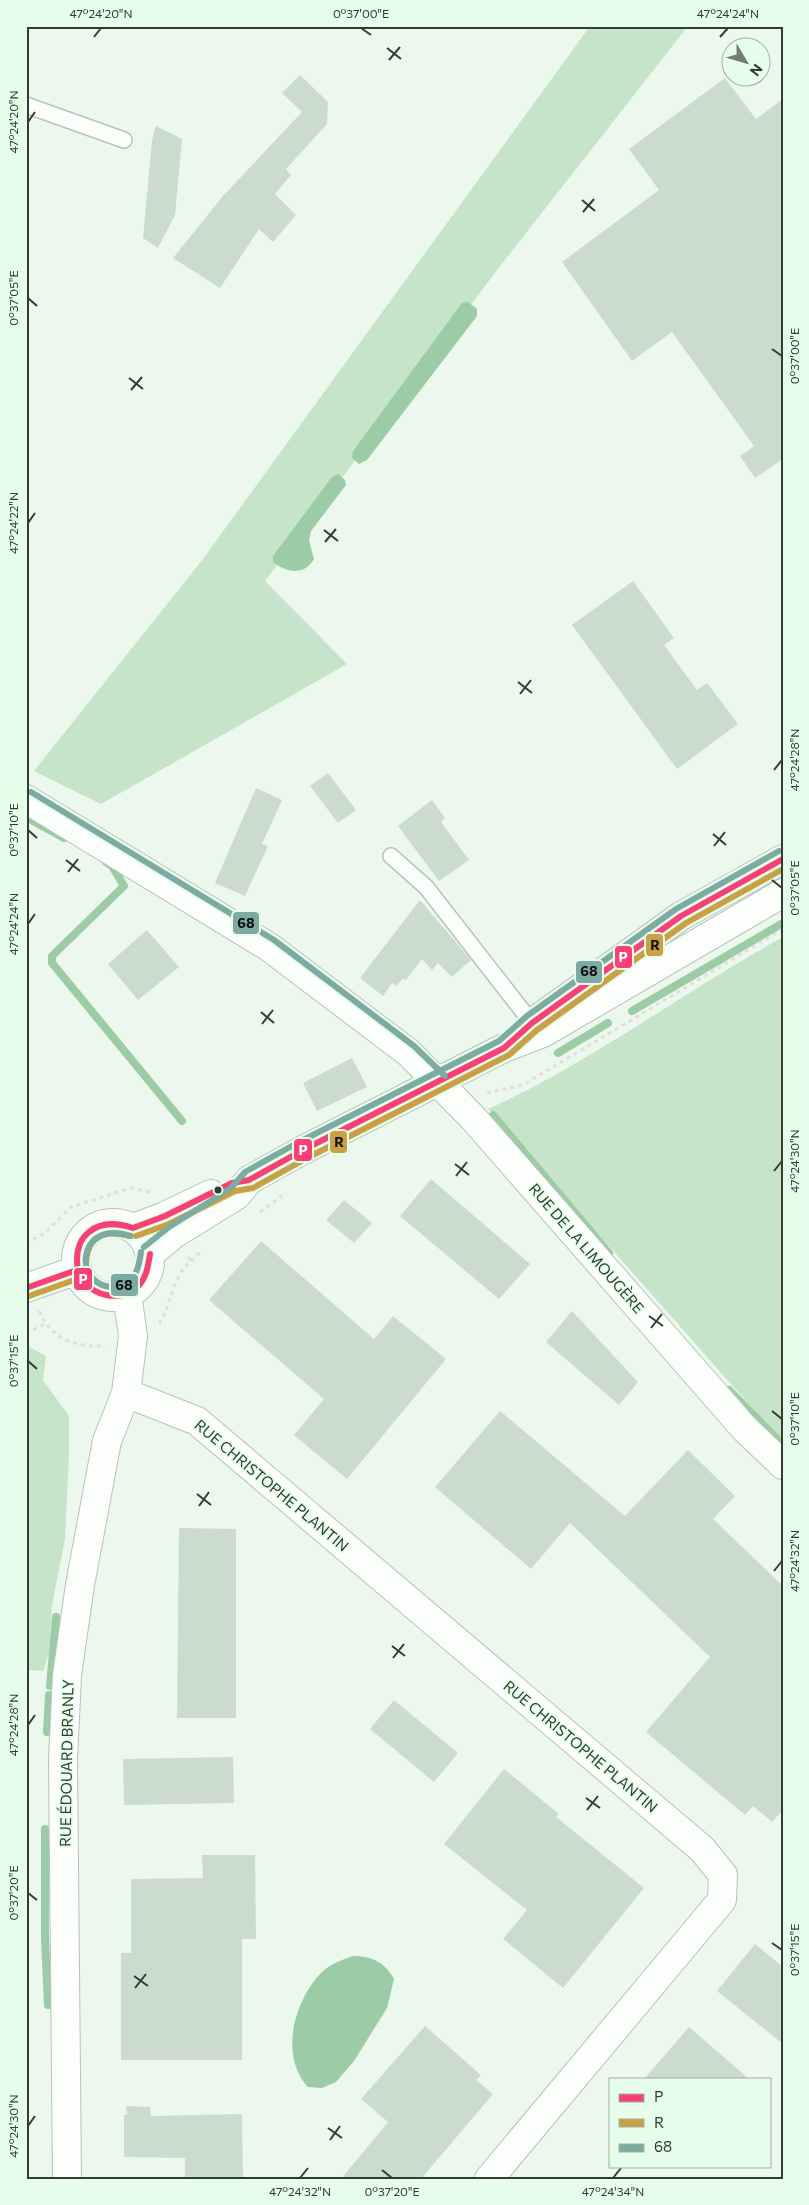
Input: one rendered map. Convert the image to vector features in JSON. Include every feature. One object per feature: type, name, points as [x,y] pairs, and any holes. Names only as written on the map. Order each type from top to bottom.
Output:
[{"type":"street","name":"RUE DE LA LIMOUGÈRE","points":[[26,799],[269,947],[409,1053],[435,1079],[745,1429],[783,1465]]},
{"type":"street","points":[[504,1048],[532,1023],[682,916],[783,859]]},
{"type":"street","points":[[133,1228],[165,1216],[232,1183],[249,1180],[435,1079],[543,1033],[783,894]]},
{"type":"street","points":[[150,1254],[174,1234],[237,1195],[249,1180]]},
{"type":"street","points":[[108,1223],[121,1223],[133,1228],[141,1235],[150,1254],[150,1266],[146,1278],[138,1288],[127,1294],[115,1297],[102,1296],[91,1290],[82,1282],[77,1270],[76,1258],[79,1245],[91,1230],[108,1223]]},
{"type":"street","points":[[32,1298],[77,1270]]},
{"type":"street","name":"RUE ÉDOUARD BRANLY","points":[[67,2179],[63,1760],[67,1675],[80,1585],[107,1441],[126,1393],[133,1336],[127,1294]]},
{"type":"street","name":"RUE CHRISTOPHE PLANTIN","points":[[126,1393],[197,1421],[696,1843],[722,1875],[722,1900],[490,2179]]},
{"type":"lane","points":[[26,105],[124,140]]},
{"type":"lane","points":[[391,856],[426,887],[532,1023]]},
{"type":"path","points":[[483,1094],[523,1085],[622,1024],[783,930]]},
{"type":"path","points":[[26,1243],[45,1233],[71,1207],[108,1193],[130,1188],[151,1191],[154,1196]]},
{"type":"path","points":[[156,1328],[165,1315],[182,1268],[191,1260],[185,1253]]},
{"type":"path","points":[[32,1298],[45,1324],[60,1338],[80,1346],[105,1346]]},
{"type":"path","points":[[26,1333],[45,1324]]},
{"type":"shaded area","points":[[590,26],[688,26],[497,270],[265,581],[347,664],[101,804],[34,771],[203,559]]},
{"type":"shaded area","points":[[468,302],[477,309],[477,316],[367,460],[359,464],[352,458],[353,451],[462,303]]},
{"type":"shaded area","points":[[338,474],[345,480],[346,485],[311,531],[309,541],[314,559],[305,568],[295,571],[278,566],[273,562],[273,556],[332,477]]},
{"type":"shaded area","points":[[783,937],[783,1443],[488,1109],[564,1070],[709,980]]},
{"type":"shaded area","points":[[26,1345],[46,1356],[43,1380],[69,1416],[65,1539],[52,1605],[49,1653],[43,1671],[29,1670],[26,1665]]},
{"type":"shaded area","points":[[353,1956],[366,1957],[377,1961],[386,1968],[394,1979],[387,2008],[354,2061],[336,2082],[322,2088],[308,2087],[299,2074],[294,2060],[292,2044],[298,2013],[304,1997],[322,1972],[332,1964]]},
{"type":"building","points":[[300,75],[328,102],[327,124],[286,169],[291,175],[275,194],[296,215],[273,242],[259,229],[220,288],[173,258],[223,196],[302,112],[282,93]]},
{"type":"building","points":[[722,80],[722,88],[733,88],[756,119],[783,99],[783,459],[755,478],[740,456],[754,446],[672,332],[632,361],[562,262],[659,190],[629,149]]},
{"type":"building","points":[[156,126],[182,139],[175,215],[158,248],[143,238],[152,140]]},
{"type":"building","points":[[633,581],[674,638],[664,645],[697,690],[707,683],[738,724],[677,769],[572,625]]},
{"type":"building","points":[[328,773],[356,810],[338,823],[310,786]]},
{"type":"building","points":[[256,788],[282,800],[262,844],[268,846],[245,896],[215,883]]},
{"type":"building","points":[[432,800],[445,818],[441,822],[469,860],[439,881],[398,826]]},
{"type":"building","points":[[420,900],[471,960],[452,977],[438,963],[432,970],[422,959],[406,980],[403,979],[396,986],[392,983],[383,996],[360,978]]},
{"type":"building","points":[[147,930],[179,967],[138,1000],[108,964]]},
{"type":"building","points":[[352,1058],[367,1087],[317,1111],[303,1083]]},
{"type":"building","points":[[431,1179],[530,1264],[499,1299],[400,1216]]},
{"type":"building","points":[[344,1200],[372,1223],[354,1243],[326,1220]]},
{"type":"building","points":[[261,1241],[374,1339],[393,1316],[446,1359],[347,1479],[294,1435],[324,1399],[209,1300]]},
{"type":"building","points":[[572,1311],[638,1382],[619,1405],[546,1342]]},
{"type":"building","points":[[500,1411],[625,1516],[688,1450],[735,1496],[713,1519],[783,1586],[783,1810],[772,1822],[753,1806],[745,1815],[646,1732],[710,1657],[570,1523],[531,1569],[435,1487]]},
{"type":"building","points":[[179,1528],[236,1529],[236,1718],[177,1718]]},
{"type":"building","points":[[394,1700],[458,1753],[434,1782],[370,1729]]},
{"type":"building","points":[[233,1757],[234,1803],[124,1805],[123,1759]]},
{"type":"building","points":[[504,1769],[559,1814],[556,1817],[644,1888],[563,1988],[503,1939],[527,1910],[444,1844]]},
{"type":"building","points":[[202,1855],[255,1855],[256,1939],[242,1939],[242,2060],[121,2060],[121,1953],[131,1953],[131,1879],[203,1878]]},
{"type":"building","points":[[755,1944],[783,1967],[783,2044],[717,1991]]},
{"type":"building","points":[[425,2026],[481,2075],[476,2080],[493,2094],[421,2179],[341,2179],[388,2122],[361,2099]]},
{"type":"building","points":[[689,2027],[748,2078],[645,2078]]},
{"type":"building","points":[[126,2106],[150,2107],[151,2116],[242,2114],[243,2179],[185,2179],[185,2158],[124,2157],[124,2115],[127,2115]]},
{"type":"waterway","points":[[26,817],[64,838]]},
{"type":"waterway","points":[[106,862],[112,866],[124,886],[52,956],[52,963],[182,1121]]},
{"type":"waterway","points":[[632,1011],[783,923]]},
{"type":"waterway","points":[[558,1053],[608,1023]]},
{"type":"waterway","points":[[493,1115],[609,1253]]},
{"type":"waterway","points":[[729,1390],[783,1445]]},
{"type":"waterway","points":[[50,1686],[56,1617]]},
{"type":"waterway","points":[[47,1732],[49,1695]]},
{"type":"waterway","points":[[45,1829],[45,1939],[48,2005]]},
{"type":"transit line","name":"68","points":[[31,792],[274,940],[414,1046],[445,1076]]},
{"type":"transit line","name":"68","points":[[144,1247],[169,1227],[231,1188],[245,1172],[299,1142],[499,1041],[527,1016],[676,909],[779,851]]},
{"type":"transit line","name":"P","points":[[133,1228],[165,1216],[232,1183],[249,1180],[303,1150],[504,1048],[532,1023],[681,916],[783,859]]},
{"type":"transit line","name":"R","points":[[136,1236],[169,1224],[235,1191],[253,1188],[307,1158],[509,1055],[537,1030],[686,923],[783,869]]},
{"type":"transit line","name":"P","points":[[133,1228],[116,1224],[94,1228],[83,1238],[80,1245],[77,1260],[79,1273],[95,1291],[106,1295],[118,1296],[130,1292],[139,1285],[146,1273],[150,1254]]},
{"type":"transit line","name":"R","points":[[86,1270],[88,1250],[96,1238],[111,1233],[131,1236]]},
{"type":"transit line","name":"68","points":[[130,1236],[112,1233],[99,1237],[90,1245],[86,1256],[87,1267],[92,1278],[102,1285],[123,1286],[135,1274],[141,1252]]},
{"type":"transit line","name":"P","points":[[26,1288],[77,1270]]},
{"type":"transit line","name":"R","points":[[29,1296],[80,1278]]}]
